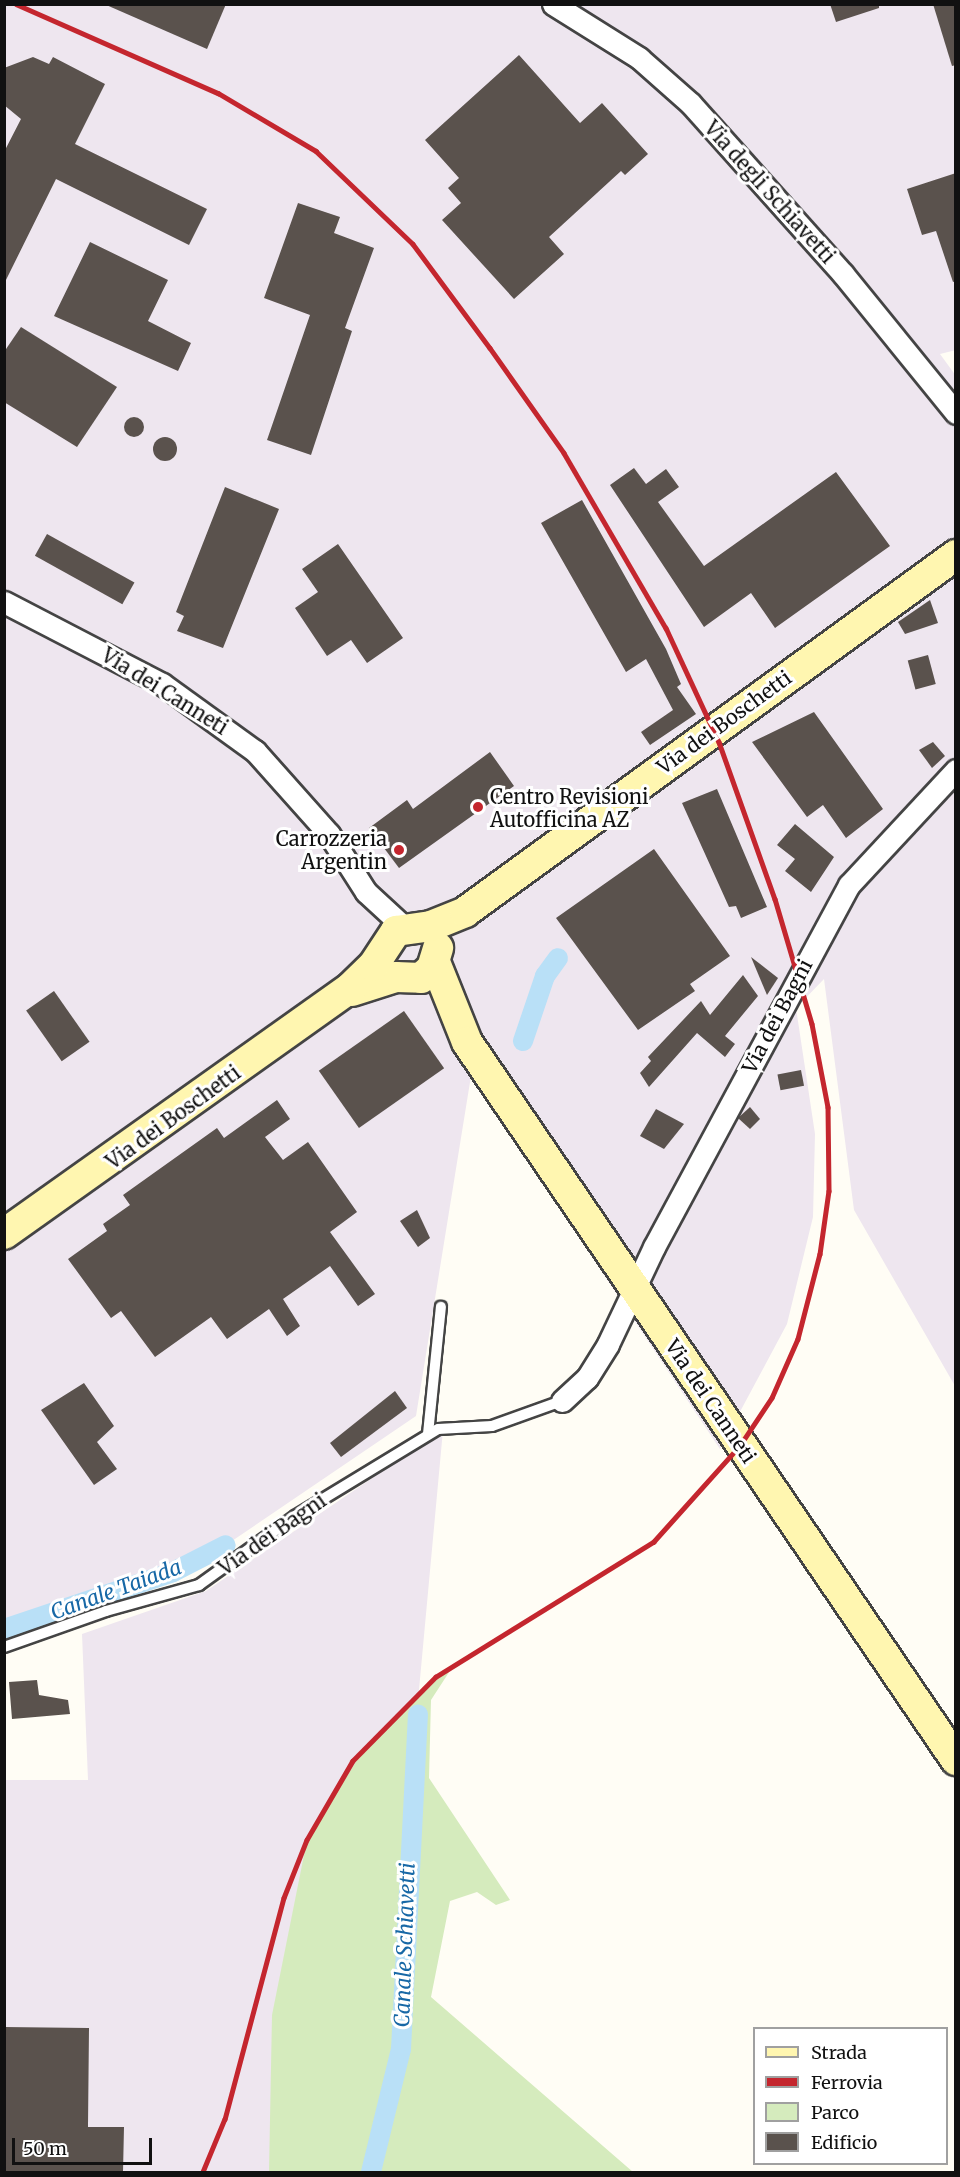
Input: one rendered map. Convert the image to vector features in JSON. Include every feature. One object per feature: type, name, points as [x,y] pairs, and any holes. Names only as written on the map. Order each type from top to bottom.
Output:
[{"type":"street","name":"Via degli Schiavetti","points":[[553,4],[639,58],[691,104],[843,274],[956,413]]},
{"type":"street","name":"Via dei Boschetti","points":[[5,1234],[400,952],[465,912],[956,555]]},
{"type":"street","name":"Via dei Canneti","points":[[5,602],[162,684],[255,751],[329,834],[366,892],[400,952],[467,1042],[956,1760]]},
{"type":"street","name":"Via dei Bagni","points":[[561,1401],[587,1378],[849,885],[956,770]]},
{"type":"street","name":"Via dei Boschetti","points":[[436,957],[465,912]]},
{"type":"street","points":[[400,952],[431,937],[436,957]]},
{"type":"street","name":"Via dei Canneti","points":[[436,957],[440,986],[467,1042]]},
{"type":"lane","points":[[441,1307],[433,1431],[492,1426],[561,1401]]},
{"type":"lane","name":"Via dei Bagni","points":[[4,1647],[199,1585],[295,1516],[433,1431]]},
{"type":"shaded area","points":[[5,5],[955,5],[956,350],[940,354],[956,376],[955,1386],[854,1210],[824,979],[796,1008],[815,1134],[813,1217],[787,1324],[720,1449],[471,1076],[416,1416],[226,1545],[173,1572],[5,1629]]},
{"type":"shaded area","points":[[443,1430],[385,2058],[349,2172],[5,2172],[4,1780],[88,1780],[82,1634],[206,1591]]},
{"type":"green space","points":[[455,1663],[431,1700],[429,1778],[510,1900],[496,1905],[477,1892],[450,1901],[431,1997],[633,2172],[269,2172],[272,2015],[307,1840],[367,1744]]},
{"type":"building","points":[[104,4],[226,4],[207,49]]},
{"type":"building","points":[[830,4],[879,4],[879,8],[836,22]]},
{"type":"building","points":[[933,4],[956,4],[956,65],[952,66]]},
{"type":"building","points":[[519,55],[580,123],[602,103],[648,154],[625,175],[621,171],[549,237],[564,254],[514,299],[442,220],[461,203],[448,188],[459,178],[425,140]]},
{"type":"building","points":[[33,57],[49,64],[53,57],[105,84],[75,144],[207,209],[189,245],[56,179],[4,284],[4,152],[21,119],[4,105],[4,68]]},
{"type":"building","points":[[956,173],[956,281],[953,282],[936,231],[922,235],[907,189]]},
{"type":"building","points":[[298,203],[340,217],[334,233],[374,248],[345,328],[352,331],[311,455],[267,440],[310,315],[264,298]]},
{"type":"building","points":[[90,242],[168,280],[148,321],[191,343],[178,371],[54,316]]},
{"type":"building","points":[[21,327],[117,387],[77,447],[4,402],[4,352]]},
{"type":"building","points":[[130,417],[138,417],[144,423],[144,431],[138,437],[130,437],[124,431],[124,423]]},
{"type":"building","points":[[165,437],[174,440],[177,449],[174,458],[165,461],[156,458],[153,449],[156,440]]},
{"type":"building","points":[[634,468],[646,484],[666,469],[679,487],[658,502],[704,566],[836,472],[890,546],[775,628],[751,593],[704,627],[610,485]]},
{"type":"building","points":[[225,487],[279,509],[223,648],[177,631],[184,616],[176,612]]},
{"type":"building","points":[[582,500],[666,649],[681,684],[677,687],[696,714],[650,745],[641,732],[673,710],[646,659],[626,672],[541,523]]},
{"type":"building","points":[[47,534],[134,582],[122,604],[35,556]]},
{"type":"building","points":[[338,544],[403,638],[367,663],[351,640],[327,656],[295,608],[318,592],[302,569]]},
{"type":"building","points":[[930,600],[938,623],[905,634],[898,622]]},
{"type":"building","points":[[928,655],[936,684],[915,689],[908,660]]},
{"type":"building","points":[[814,712],[883,809],[846,838],[823,805],[807,817],[752,742]]},
{"type":"building","points":[[933,742],[945,756],[932,768],[919,750]]},
{"type":"building","points":[[490,752],[514,786],[399,868],[369,828],[407,800],[413,809]]},
{"type":"building","points":[[717,789],[767,907],[741,918],[736,906],[729,907],[682,803]]},
{"type":"building","points":[[795,824],[834,857],[811,892],[785,871],[795,859],[777,845]]},
{"type":"building","points":[[654,849],[730,956],[690,984],[695,991],[638,1030],[556,918]]},
{"type":"building","points":[[751,957],[778,978],[767,995]]},
{"type":"building","points":[[743,975],[758,996],[725,1036],[735,1044],[725,1057],[697,1033],[649,1087],[640,1073],[651,1061],[648,1057],[701,1001],[710,1015]]},
{"type":"building","points":[[54,991],[90,1042],[62,1061],[26,1011]]},
{"type":"building","points":[[404,1011],[444,1068],[359,1128],[319,1071]]},
{"type":"building","points":[[801,1070],[804,1086],[780,1090],[777,1075]]},
{"type":"building","points":[[277,1100],[290,1119],[265,1137],[283,1160],[308,1142],[357,1212],[330,1232],[375,1294],[358,1306],[330,1266],[283,1299],[300,1326],[287,1336],[269,1309],[227,1339],[211,1317],[155,1357],[121,1311],[111,1318],[68,1259],[107,1231],[103,1224],[130,1205],[123,1195],[217,1128],[224,1138]]},
{"type":"building","points":[[750,1107],[760,1119],[750,1129],[738,1118]]},
{"type":"building","points":[[656,1109],[684,1124],[664,1149],[640,1136]]},
{"type":"building","points":[[417,1210],[430,1238],[418,1247],[400,1221]]},
{"type":"building","points":[[84,1383],[114,1426],[97,1442],[117,1469],[94,1485],[41,1410]]},
{"type":"building","points":[[395,1391],[407,1408],[341,1457],[330,1443]]},
{"type":"building","points":[[37,1680],[39,1695],[68,1700],[70,1714],[12,1719],[9,1682]]},
{"type":"building","points":[[4,2027],[89,2028],[88,2127],[124,2127],[123,2172],[4,2172]]},
{"type":"waterway","name":"Canale Schiavetti","points":[[523,1041],[545,976],[558,958]]},
{"type":"waterway","name":"Canale Taiada","points":[[4,1629],[173,1572],[226,1545]]},
{"type":"waterway","name":"Canale Schiavetti","points":[[371,2172],[401,2049],[418,1714]]},
{"type":"railway","points":[[16,4],[218,93],[316,151],[413,244],[490,348],[564,453],[666,628],[719,742],[775,899],[812,1024],[828,1107],[829,1191],[820,1254],[798,1339],[772,1398],[740,1446],[654,1542],[436,1677],[353,1761],[307,1840],[284,1898],[225,2119],[203,2172]]},
{"type":"place","name":"Centro Revisioni Autofficina AZ","points":[[478,807]]},
{"type":"place","name":"Carrozzeria Argentin","points":[[399,850]]}]
